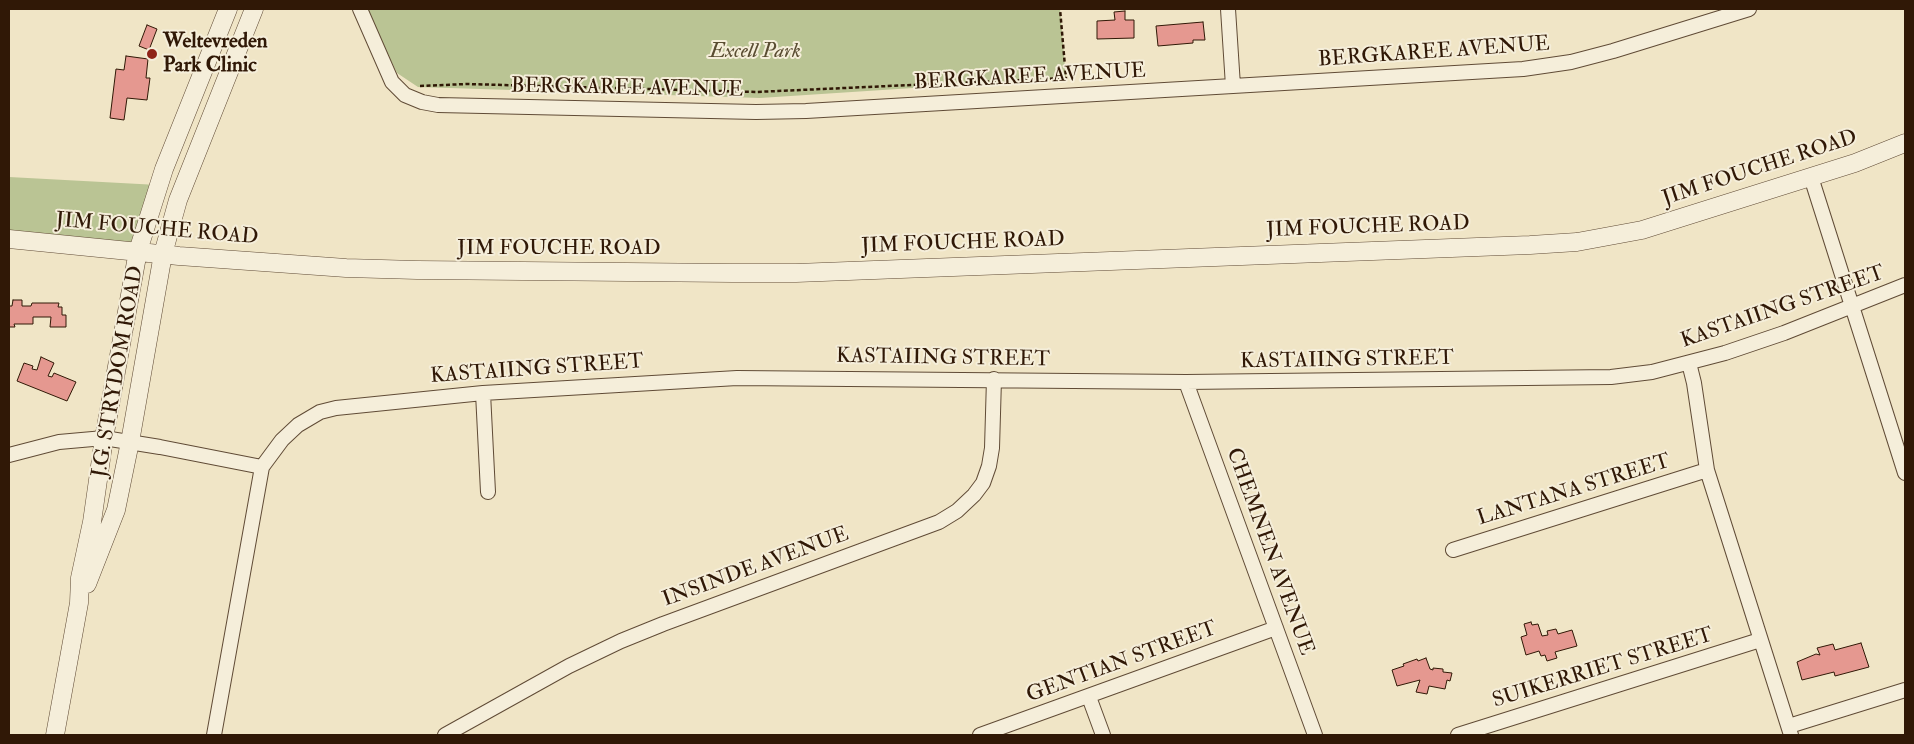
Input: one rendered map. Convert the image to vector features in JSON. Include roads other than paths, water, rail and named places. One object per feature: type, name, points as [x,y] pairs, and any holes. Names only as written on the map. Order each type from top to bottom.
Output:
[{"type":"street","name":"J.G. STRYDOM ROAD","points":[[55,735],[79,603],[80,578],[92,522],[104,438],[138,251],[164,169],[228,9]]},
{"type":"street","name":"J.G. STRYDOM ROAD","points":[[79,603],[116,510],[163,254],[178,200],[254,9]]},
{"type":"street","name":"BERGKAREE AVENUE","points":[[360,9],[392,82],[397,88],[413,99],[438,105],[756,112],[806,111],[1454,74],[1545,66],[1571,62],[1613,51],[1749,9]]},
{"type":"street","points":[[1228,9],[1233,86]]},
{"type":"street","name":"JIM FOUCHE ROAD","points":[[9,239],[275,264],[382,269],[796,273],[1530,245],[1577,242],[1642,230],[1855,163],[1905,143]]},
{"type":"street","points":[[1810,177],[1853,306],[1905,473]]},
{"type":"street","name":"KASTAIING STREET","points":[[214,735],[262,467],[288,435],[308,418],[320,412],[354,406],[484,393],[730,378],[1186,382],[1611,377],[1652,372],[1689,363],[1769,338],[1905,286]]},
{"type":"street","points":[[1689,363],[1694,383],[1707,470],[1790,731],[1905,690]]},
{"type":"street","name":"INSINDE AVENUE","points":[[445,735],[569,666],[621,641],[939,522],[957,511],[974,495],[983,483],[988,466],[992,448],[994,379]]},
{"type":"street","name":"CHEMNEN AVENUE","points":[[1186,382],[1315,735]]},
{"type":"street","points":[[484,393],[488,492]]},
{"type":"street","points":[[9,455],[59,442],[104,438],[262,467]]},
{"type":"street","name":"LANTANA STREET","points":[[1453,550],[1707,470]]},
{"type":"street","name":"GENTIAN STREET","points":[[980,735],[1276,628]]},
{"type":"street","name":"SUIKERRIET STREET","points":[[1458,735],[1760,640]]},
{"type":"street","points":[[1089,697],[1103,735]]},
{"type":"place","name":"Weltevreden Park Clinic","points":[[152,54]]},
{"type":"park label","name":"Excell Park","points":[[755,52]]}]
